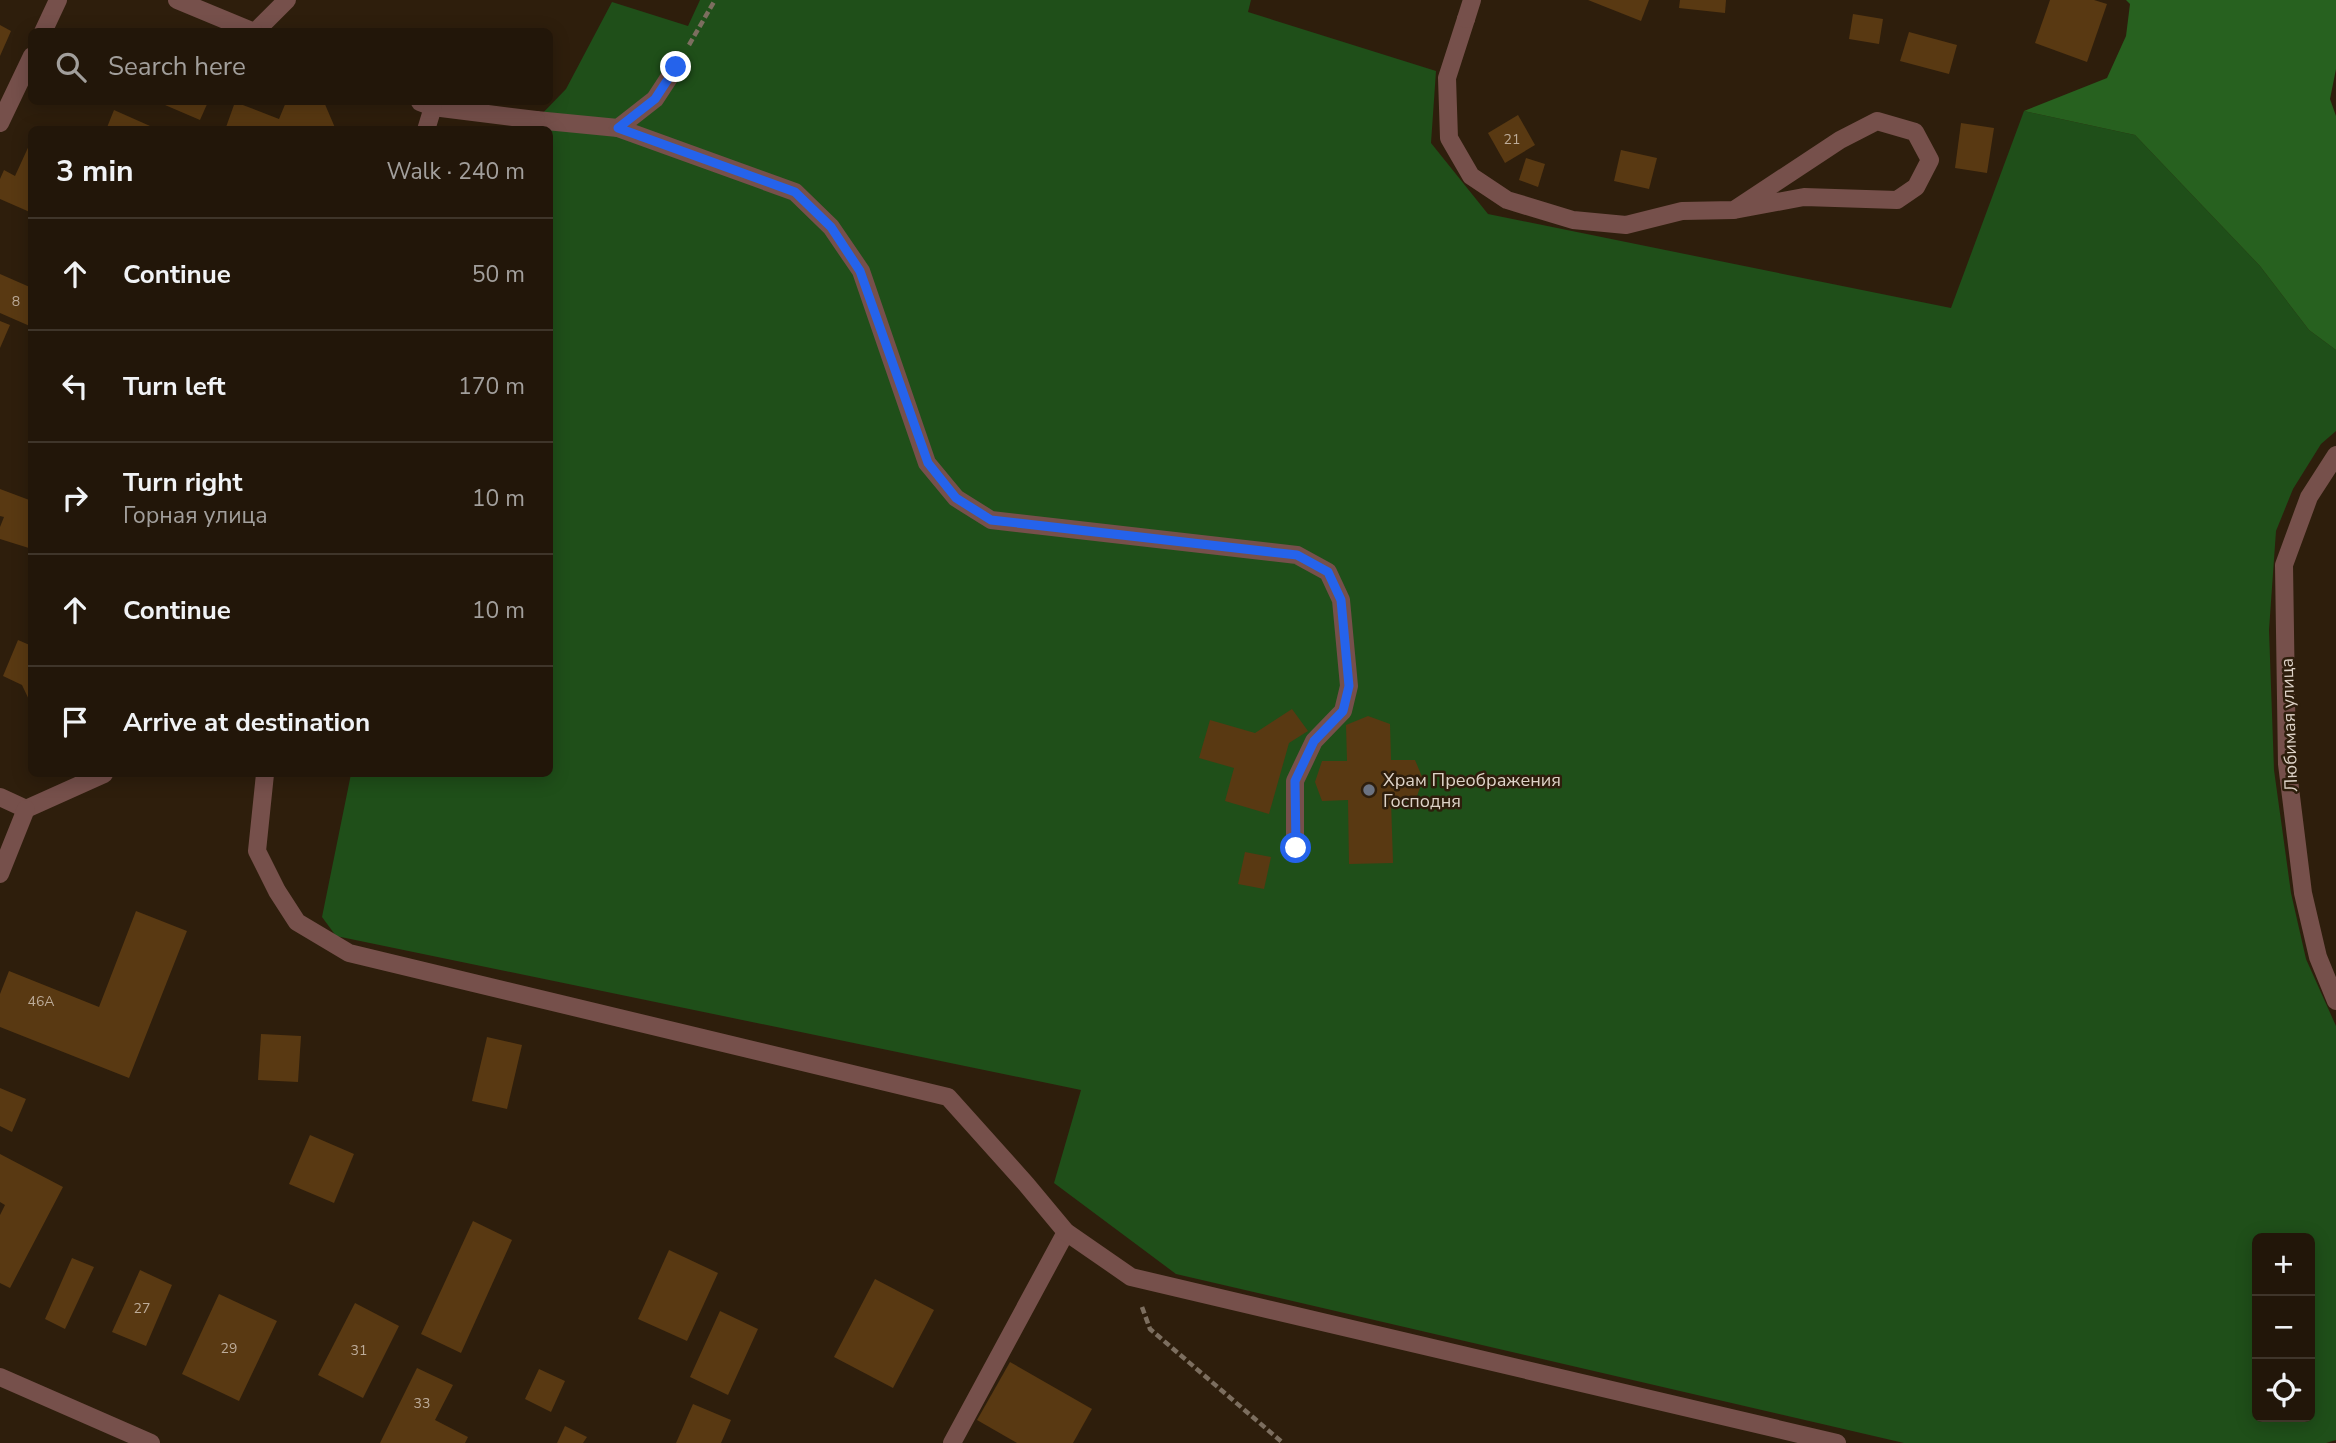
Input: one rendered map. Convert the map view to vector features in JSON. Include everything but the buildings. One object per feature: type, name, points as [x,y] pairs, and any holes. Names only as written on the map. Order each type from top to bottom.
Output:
[{"type":"street","points":[[45,28],[58,0]]},
{"type":"street","points":[[177,0],[244,28]]},
{"type":"street","points":[[258,28],[287,0]]},
{"type":"street","points":[[1472,0],[1447,78],[1449,138],[1471,176],[1507,200],[1573,220],[1626,225],[1682,211],[1734,210],[1804,197],[1897,200],[1916,187],[1930,160],[1915,132],[1877,121],[1840,140],[1734,210]]},
{"type":"street","points":[[0,123],[28,64]]},
{"type":"street","points":[[618,128],[655,99],[676,67]]},
{"type":"street","points":[[426,105],[426,126]]},
{"type":"street","points":[[433,105],[618,128],[795,192],[831,227],[860,271],[928,463],[956,498],[991,520],[1297,555],[1328,572],[1341,600],[1349,686],[1343,711],[1314,741],[1295,781],[1296,848]]},
{"type":"street","name":"Любимая улица","points":[[2336,455],[2309,497],[2284,565],[2287,764],[2304,893],[2318,957],[2336,1001]]},
{"type":"street","points":[[0,874],[26,809],[97,777]]},
{"type":"street","points":[[265,777],[257,851],[297,922],[349,953],[948,1097],[1066,1232],[1131,1277],[1837,1443]]},
{"type":"street","points":[[0,797],[26,809]]},
{"type":"street","points":[[952,1443],[1066,1232]]},
{"type":"street","points":[[0,1377],[151,1443]]},
{"type":"path","points":[[676,67],[715,0]]},
{"type":"path","points":[[1131,1277],[1150,1329],[1283,1443]]},
{"type":"green space","points":[[700,0],[1251,0],[1248,12],[1436,71],[1431,143],[1488,214],[1951,308],[2024,111],[2135,135],[2260,266],[2309,330],[2336,350],[2336,431],[2321,444],[2293,489],[2276,531],[2269,630],[2274,770],[2291,893],[2306,959],[2336,1026],[2336,1440],[2326,1443],[1904,1443],[1176,1274],[1054,1183],[1081,1090],[336,936],[322,917],[350,777],[553,777],[553,126],[535,126],[536,120],[566,89],[612,2],[688,26]]},
{"type":"green space","points":[[2126,0],[2336,0],[2336,69],[2330,99],[2336,116],[2336,350],[2309,330],[2260,266],[2135,135],[2024,111],[2107,78],[2126,36],[2130,4]]},
{"type":"place","name":"Храм Преображения Господня","points":[[1369,790]]},
{"type":"route","points":[[676,67],[655,99],[618,128],[795,192],[831,227],[860,271],[928,463],[956,498],[991,520],[1297,555],[1328,572],[1341,600],[1349,686],[1343,711],[1314,741],[1295,781],[1296,848]]}]
